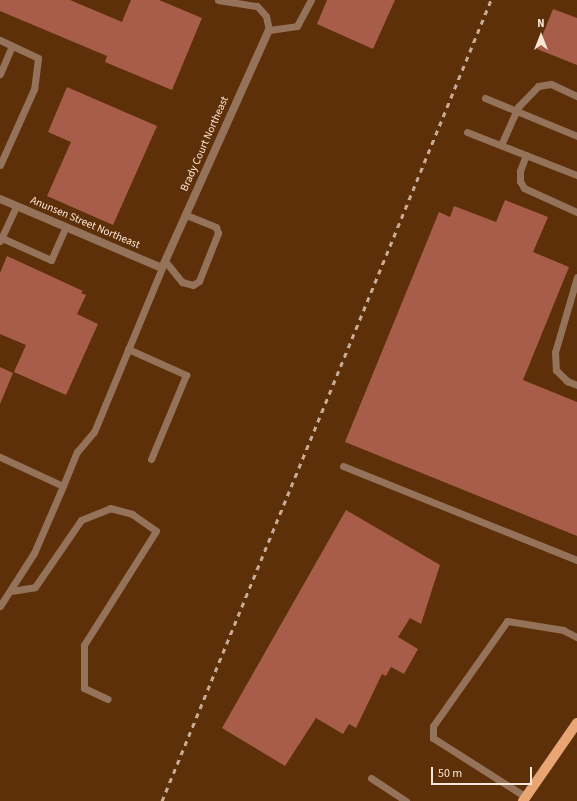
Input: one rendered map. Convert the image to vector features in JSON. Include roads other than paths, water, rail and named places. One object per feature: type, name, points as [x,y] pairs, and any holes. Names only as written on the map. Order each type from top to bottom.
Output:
[{"type":"main road","points":[[524,799],[577,722]]},
{"type":"street","name":"Brady Court Northeast","points":[[164,264],[269,30]]},
{"type":"street","name":"Anunsen Street Northeast","points":[[0,199],[66,227],[164,264]]},
{"type":"lane","points":[[218,0],[257,6],[266,16],[269,30],[297,26],[310,0]]},
{"type":"lane","points":[[0,40],[38,58],[34,89],[0,165]]},
{"type":"lane","points":[[0,74],[12,46]]},
{"type":"lane","points":[[501,145],[516,111],[538,86],[551,84],[577,96]]},
{"type":"lane","points":[[485,98],[577,136]]},
{"type":"lane","points":[[467,132],[577,175]]},
{"type":"lane","points":[[526,155],[520,171],[520,181],[524,188],[577,212]]},
{"type":"lane","points":[[16,206],[1,240],[51,260],[66,227]]},
{"type":"lane","points":[[0,606],[34,553],[77,452],[94,432],[164,264],[182,282],[193,285],[199,281],[218,233],[216,227],[186,215]]},
{"type":"lane","points":[[577,277],[555,352],[556,370],[577,385]]},
{"type":"lane","points":[[128,349],[186,375],[151,459]]},
{"type":"lane","points":[[0,457],[63,486]]},
{"type":"lane","points":[[343,466],[577,560]]},
{"type":"lane","points":[[11,591],[35,587],[81,520],[110,508],[132,514],[156,531],[84,645],[84,688],[108,699]]},
{"type":"lane","points":[[524,799],[433,738],[433,726],[473,666],[507,621],[563,630],[577,637]]},
{"type":"lane","points":[[372,778],[406,801]]},
{"type":"railway","points":[[162,801],[491,0]]}]
